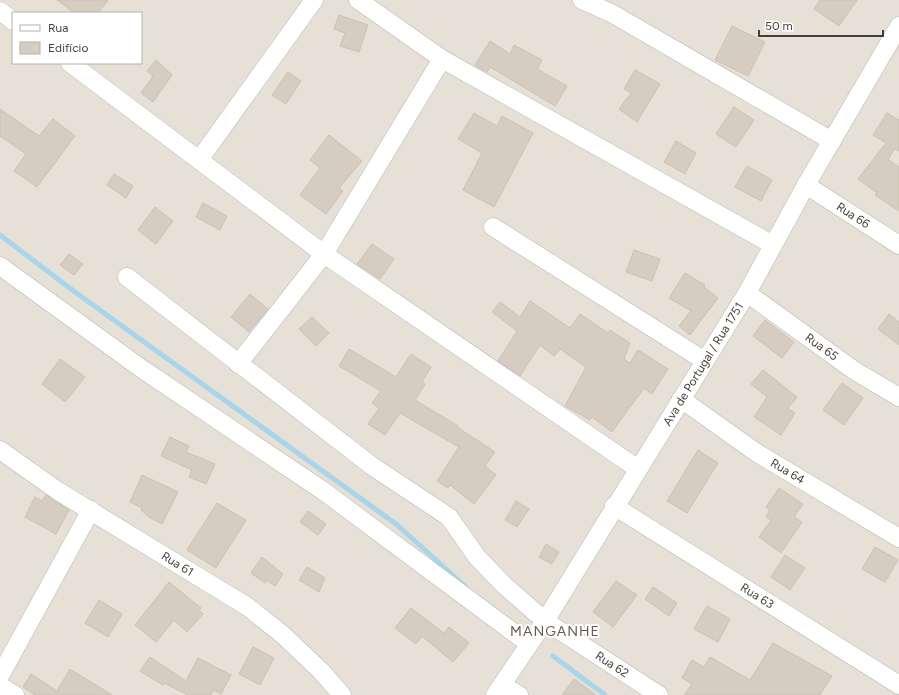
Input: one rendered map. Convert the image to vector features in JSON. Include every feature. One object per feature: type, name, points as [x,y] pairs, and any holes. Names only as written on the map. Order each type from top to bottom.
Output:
[{"type":"street","points":[[199,160],[314,0]]},
{"type":"street","points":[[358,0],[442,59],[773,245]]},
{"type":"street","points":[[582,0],[613,14],[832,141]]},
{"type":"street","points":[[0,11],[12,20]]},
{"type":"street","name":"Ava de Portugal / Rua 1751","points":[[499,690],[545,621],[614,506],[747,293],[806,185],[832,141],[894,48],[899,26]]},
{"type":"street","points":[[238,364],[324,254],[442,59]]},
{"type":"street","points":[[71,64],[324,254],[638,469]]},
{"type":"street","name":"Rua 66","points":[[806,185],[899,245]]},
{"type":"street","points":[[493,228],[705,361]]},
{"type":"street","points":[[0,266],[142,369],[322,490],[529,644]]},
{"type":"street","name":"Rua 62","points":[[127,277],[372,466],[449,517],[477,557],[504,585],[545,621],[659,695]]},
{"type":"street","name":"Rua 65","points":[[747,293],[855,371],[899,397]]},
{"type":"street","name":"Rua 64","points":[[681,399],[757,453],[899,538]]},
{"type":"street","name":"Rua 61","points":[[0,450],[58,491],[248,607],[283,635],[321,671],[342,695]]},
{"type":"street","name":"Rua 63","points":[[614,506],[899,685]]},
{"type":"street","points":[[0,676],[91,510]]},
{"type":"street","points":[[0,686],[15,695]]},
{"type":"street","points":[[499,690],[519,695]]},
{"type":"shaded area","points":[[0,0],[899,0],[899,695],[0,695]]},
{"type":"building","points":[[57,0],[108,0],[99,12],[73,12]]},
{"type":"building","points":[[820,0],[857,0],[839,26],[814,9]]},
{"type":"building","points":[[339,15],[368,25],[359,52],[340,46],[345,33],[334,29]]},
{"type":"building","points":[[732,26],[765,42],[748,76],[715,60]]},
{"type":"building","points":[[490,41],[510,54],[514,45],[542,60],[537,69],[567,86],[555,106],[490,67],[487,72],[475,65]]},
{"type":"building","points":[[156,60],[172,75],[153,102],[141,93],[153,76],[147,71]]},
{"type":"building","points":[[635,70],[660,84],[637,122],[619,109],[631,93],[624,89]]},
{"type":"building","points":[[288,72],[301,81],[286,104],[272,95]]},
{"type":"building","points":[[734,107],[754,120],[736,147],[716,134]]},
{"type":"building","points":[[0,109],[39,136],[53,119],[75,136],[37,187],[14,171],[26,154],[0,136]]},
{"type":"building","points":[[474,113],[497,126],[502,116],[533,133],[494,207],[463,190],[482,153],[458,139]]},
{"type":"building","points":[[887,113],[899,120],[899,151],[895,149],[888,159],[899,167],[899,211],[875,195],[877,193],[858,179],[886,143],[873,135]]},
{"type":"building","points":[[329,135],[362,161],[339,188],[343,191],[326,214],[300,195],[320,168],[310,160]]},
{"type":"building","points":[[676,141],[696,153],[685,174],[664,162]]},
{"type":"building","points":[[747,166],[772,180],[761,201],[735,187]]},
{"type":"building","points":[[114,174],[133,186],[126,198],[107,185]]},
{"type":"building","points":[[203,203],[227,216],[220,230],[196,217]]},
{"type":"building","points":[[155,207],[173,221],[156,244],[138,230]]},
{"type":"building","points":[[372,244],[394,259],[380,279],[357,264]]},
{"type":"building","points":[[634,250],[660,259],[652,281],[626,272]]},
{"type":"building","points":[[69,254],[83,264],[74,275],[60,265]]},
{"type":"building","points":[[685,273],[705,285],[704,287],[718,298],[690,335],[679,326],[691,311],[669,298]]},
{"type":"building","points":[[250,294],[268,309],[249,332],[231,317]]},
{"type":"building","points":[[530,301],[570,328],[580,314],[608,333],[610,330],[630,343],[624,359],[630,363],[638,350],[668,369],[652,394],[644,388],[612,432],[592,417],[590,420],[565,406],[586,367],[560,349],[554,356],[540,345],[520,376],[498,361],[517,331],[492,312],[500,302],[520,317]]},
{"type":"building","points":[[889,314],[899,322],[899,345],[878,329]]},
{"type":"building","points":[[312,317],[329,333],[316,346],[299,329]]},
{"type":"building","points":[[765,320],[794,342],[782,358],[753,336]]},
{"type":"building","points":[[349,349],[396,377],[411,354],[431,367],[422,382],[425,384],[415,400],[458,426],[457,427],[495,452],[485,466],[496,475],[474,504],[450,485],[448,488],[437,481],[459,447],[400,413],[385,435],[368,424],[379,408],[372,403],[381,391],[339,366]]},
{"type":"building","points":[[60,359],[85,377],[65,402],[42,384]]},
{"type":"building","points":[[763,370],[797,397],[788,408],[795,413],[781,435],[754,417],[767,397],[751,384]]},
{"type":"building","points":[[842,383],[863,398],[844,425],[823,410]]},
{"type":"building","points":[[170,437],[189,446],[186,452],[215,464],[206,484],[189,477],[192,470],[161,456]]},
{"type":"building","points":[[698,450],[718,463],[687,513],[667,501]]},
{"type":"building","points":[[142,475],[178,492],[162,524],[149,517],[141,510],[142,508],[130,502]]},
{"type":"building","points":[[779,488],[803,504],[794,517],[802,522],[781,553],[759,537],[771,520],[766,517],[770,510],[766,507]]},
{"type":"building","points":[[46,495],[69,510],[56,534],[25,517],[35,497],[42,501]]},
{"type":"building","points":[[516,501],[529,509],[517,527],[505,520]]},
{"type":"building","points":[[217,503],[246,520],[216,568],[187,550]]},
{"type":"building","points":[[308,511],[326,524],[318,535],[300,522]]},
{"type":"building","points":[[546,544],[559,552],[552,564],[539,557]]},
{"type":"building","points":[[875,547],[898,560],[885,582],[862,569]]},
{"type":"building","points":[[785,555],[805,568],[790,590],[771,577]]},
{"type":"building","points":[[262,557],[283,574],[275,586],[267,580],[265,583],[251,573]]},
{"type":"building","points":[[307,567],[325,578],[319,592],[299,580]]},
{"type":"building","points":[[616,581],[637,595],[613,627],[593,612]]},
{"type":"building","points":[[169,582],[201,608],[199,610],[203,614],[187,632],[174,620],[156,642],[135,625]]},
{"type":"building","points":[[653,587],[677,603],[669,616],[645,599]]},
{"type":"building","points":[[99,600],[122,614],[108,637],[85,623]]},
{"type":"building","points":[[707,606],[730,619],[718,642],[694,629]]},
{"type":"building","points":[[411,608],[444,633],[449,627],[469,643],[453,662],[422,636],[416,644],[395,628]]},
{"type":"building","points":[[773,643],[832,676],[820,695],[684,695],[692,684],[682,678],[692,660],[704,667],[710,657],[750,680]]},
{"type":"building","points":[[253,647],[274,658],[260,685],[239,674]]},
{"type":"building","points":[[150,657],[186,681],[198,658],[231,675],[221,694],[214,690],[211,695],[188,695],[164,683],[163,685],[140,671]]},
{"type":"building","points":[[70,669],[112,695],[35,695],[23,687],[31,674],[57,691]]},
{"type":"building","points":[[574,679],[596,695],[562,695]]},
{"type":"waterway","points":[[0,235],[75,292],[396,524],[466,587]]},
{"type":"waterway","points":[[553,656],[605,695]]},
{"type":"district","name":"MANGANHE","points":[[555,631]]}]
